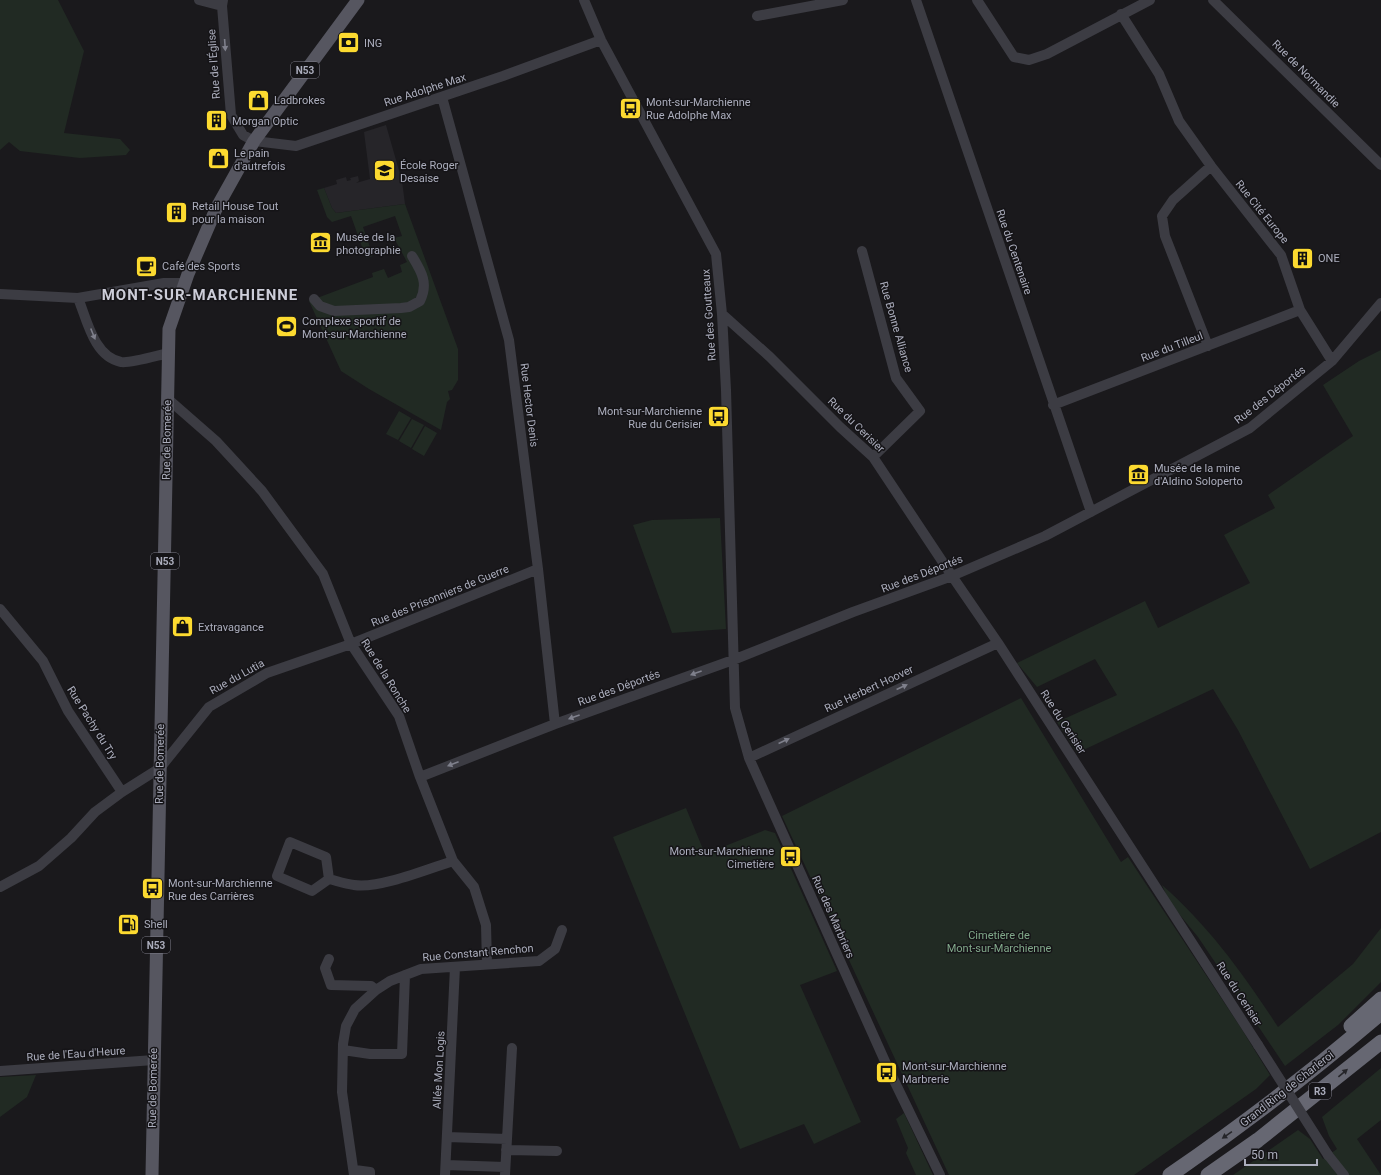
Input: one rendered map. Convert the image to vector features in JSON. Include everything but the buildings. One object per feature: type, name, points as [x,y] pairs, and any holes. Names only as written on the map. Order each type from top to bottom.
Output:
[{"type":"highway","name":"Grand Ring de Charleroi","points":[[1170,1175],[1246,1122],[1327,1059],[1341,1034],[1380,1002]]},
{"type":"highway","name":"Grand Ring de Charleroi","points":[[1208,1175],[1270,1130],[1381,1042]]},
{"type":"main road","name":"N53","points":[[169,353],[169,329],[185,283],[216,209],[254,141],[358,0]]},
{"type":"main road","name":"Rue de Bomerée","points":[[152,1175],[169,353]]},
{"type":"street","points":[[198,0],[223,3]]},
{"type":"street","name":"Rue des Goutteaux","points":[[584,0],[602,40],[716,254],[722,314],[726,390],[733,660]]},
{"type":"street","points":[[757,16],[801,4],[843,0]]},
{"type":"street","name":"Rue du Centenaire","points":[[916,0],[1053,405],[1091,512]]},
{"type":"street","points":[[977,0],[1014,57],[1029,60],[1047,54],[1150,0]]},
{"type":"street","name":"Rue de Normandie","points":[[1213,0],[1381,165]]},
{"type":"street","name":"Rue de l'Église","points":[[223,3],[230,115],[243,135],[254,141]]},
{"type":"street","name":"Rue Cité Europe","points":[[1121,14],[1159,74],[1179,121],[1210,166],[1281,255],[1300,310],[1332,361]]},
{"type":"street","name":"Rue Adolphe Max","points":[[254,141],[296,146],[442,97],[602,40]]},
{"type":"street","name":"Rue Hector Denis","points":[[442,97],[509,340],[538,569],[555,724]]},
{"type":"street","points":[[1208,346],[1165,236],[1162,216],[1173,200],[1210,166]]},
{"type":"street","name":"Rue Bonne Alliance","points":[[862,251],[896,378],[920,411],[873,457]]},
{"type":"street","points":[[314,299],[320,306],[334,311],[409,307],[420,301],[425,286],[420,269],[412,256]]},
{"type":"street","points":[[0,294],[78,298],[164,283],[185,283]]},
{"type":"street","points":[[78,298],[98,346],[109,358],[122,363],[169,353]]},
{"type":"street","name":"Rue des Déportés","points":[[420,777],[555,724],[733,660],[853,612],[952,576],[1045,536],[1250,428],[1332,361],[1381,303]]},
{"type":"street","name":"Rue du Tilleul","points":[[1053,405],[1300,310]]},
{"type":"street","name":"Rue du Cerisier","points":[[722,314],[770,357],[840,427],[873,457],[998,643],[1258,1044],[1328,1156],[1344,1175]]},
{"type":"street","name":"Rue de la Ronche","points":[[168,399],[216,441],[262,491],[323,574],[351,644],[399,716],[420,777],[453,861],[474,887],[486,925],[487,964]]},
{"type":"street","name":"Rue des Prisonniers de Guerre","points":[[351,644],[538,569]]},
{"type":"street","name":"Rue Pachy du Try","points":[[0,609],[43,661],[68,711],[122,792]]},
{"type":"street","name":"Rue Herbert Hoover","points":[[749,758],[998,643]]},
{"type":"street","name":"Rue du Lutia","points":[[0,887],[39,866],[71,838],[95,812],[122,792],[160,768],[209,707],[267,673],[351,644]]},
{"type":"street","name":"Rue des Marbriers","points":[[733,660],[735,708],[749,758],[888,1068],[940,1175]]},
{"type":"street","points":[[329,879],[326,857],[290,842],[277,876],[312,891],[329,879],[354,885],[368,885],[453,861]]},
{"type":"street","name":"Rue Constant Renchon","points":[[370,1175],[370,1172],[354,1173],[342,1092],[343,1050],[346,1026],[355,1009],[376,990],[405,975],[421,969],[539,961],[555,949],[562,930]]},
{"type":"street","points":[[329,959],[325,968],[331,985],[371,986],[376,990]]},
{"type":"street","name":"Allée Mon Logis","points":[[445,1175],[456,967]]},
{"type":"street","points":[[343,1050],[370,1054],[402,1054],[405,975]]},
{"type":"street","points":[[446,1164],[505,1171],[512,1048]]},
{"type":"street","name":"Rue de l'Eau d'Heure","points":[[0,1071],[154,1060]]},
{"type":"street","points":[[447,1137],[557,1151]]},
{"type":"shaded area","name":"École Roger Desaise","points":[[386,125],[402,181],[405,204],[336,213],[332,208],[324,188],[337,184],[336,180],[346,177],[347,181],[351,180],[350,178],[358,176],[359,181],[356,183],[370,179],[364,132]]},
{"type":"green space","points":[[0,0],[58,0],[84,51],[64,133],[120,139],[130,150],[126,155],[80,158],[20,151],[9,142],[0,150]]},
{"type":"green space","points":[[324,188],[332,208],[336,213],[405,204],[458,349],[458,380],[452,390],[448,391],[450,399],[447,402],[441,430],[369,389],[341,371],[309,301],[373,277],[372,273],[384,269],[388,278],[402,272],[400,265],[407,262],[394,238],[402,236],[395,216],[363,227],[373,256],[366,258],[351,216],[332,222],[327,217],[317,190]]},
{"type":"green space","points":[[1381,350],[1381,832],[1310,869],[1238,730],[1213,689],[1077,753],[1057,722],[1117,695],[1095,659],[1037,687],[1017,663],[1145,601],[1158,628],[1250,583],[1224,535],[1275,508],[1268,495],[1353,436],[1323,385],[1359,361]]},
{"type":"green space","points":[[399,411],[411,418],[398,440],[386,434]]},
{"type":"green space","points":[[412,419],[424,425],[411,448],[399,441]]},
{"type":"green space","points":[[425,426],[437,433],[424,456],[412,449]]},
{"type":"green space","points":[[720,518],[726,629],[672,633],[633,525],[652,520]]},
{"type":"green space","name":"Cimetière de Mont-sur-Marchienne","points":[[1021,698],[1121,862],[1128,857],[1241,1028],[1270,1075],[1256,1089],[1134,1175],[949,1175],[782,816]]},
{"type":"green space","points":[[686,808],[705,854],[765,830],[775,833],[837,971],[800,985],[861,1122],[814,1144],[804,1124],[740,1149],[613,837]]},
{"type":"green space","points":[[1162,885],[1195,917],[1225,952],[1278,1027],[1353,964],[1381,928],[1381,982],[1338,1025],[1285,1066],[1198,937],[1170,903]]},
{"type":"green space","points":[[1381,1068],[1381,1120],[1357,1139],[1381,1175],[1233,1175],[1298,1130],[1310,1139],[1323,1159],[1337,1149],[1329,1136],[1322,1117]]},
{"type":"green space","points":[[36,1075],[27,1097],[0,1117],[0,1077]]},
{"type":"green space","points":[[904,1113],[933,1175],[916,1175],[906,1153],[908,1148],[896,1119]]},
{"type":"place","name":"ING","points":[[348,43]]},
{"type":"place","name":"Ladbrokes","points":[[259,100]]},
{"type":"place","name":"Mont-sur-Marchienne Rue Adolphe Max","points":[[630,108]]},
{"type":"place","name":"Morgan Optic","points":[[217,121]]},
{"type":"place","name":"Le pain d'autrefois","points":[[219,159]]},
{"type":"place","name":"École Roger Desaise","points":[[384,171]]},
{"type":"place","name":"Retail House Tout pour la maison","points":[[177,212]]},
{"type":"place","name":"Musée de la photographie","points":[[321,243]]},
{"type":"place","name":"ONE","points":[[1302,258]]},
{"type":"place","name":"Café des Sports","points":[[147,266]]},
{"type":"place","name":"Complexe sportif de Mont-sur-Marchienne","points":[[287,327]]},
{"type":"place","name":"Mont-sur-Marchienne Rue du Cerisier","points":[[718,417]]},
{"type":"place","name":"Musée de la mine d'Aldino Soloperto","points":[[1139,474]]},
{"type":"place","name":"Extravagance","points":[[183,627]]},
{"type":"place","name":"Mont-sur-Marchienne Cimetière","points":[[790,857]]},
{"type":"place","name":"Mont-sur-Marchienne Rue des Carrières","points":[[152,889]]},
{"type":"place","name":"Shell","points":[[129,924]]},
{"type":"place","name":"Mont-sur-Marchienne Marbrerie","points":[[887,1072]]},
{"type":"district","name":"MONT-SUR-MARCHIENNE","points":[[200,295]]}]
